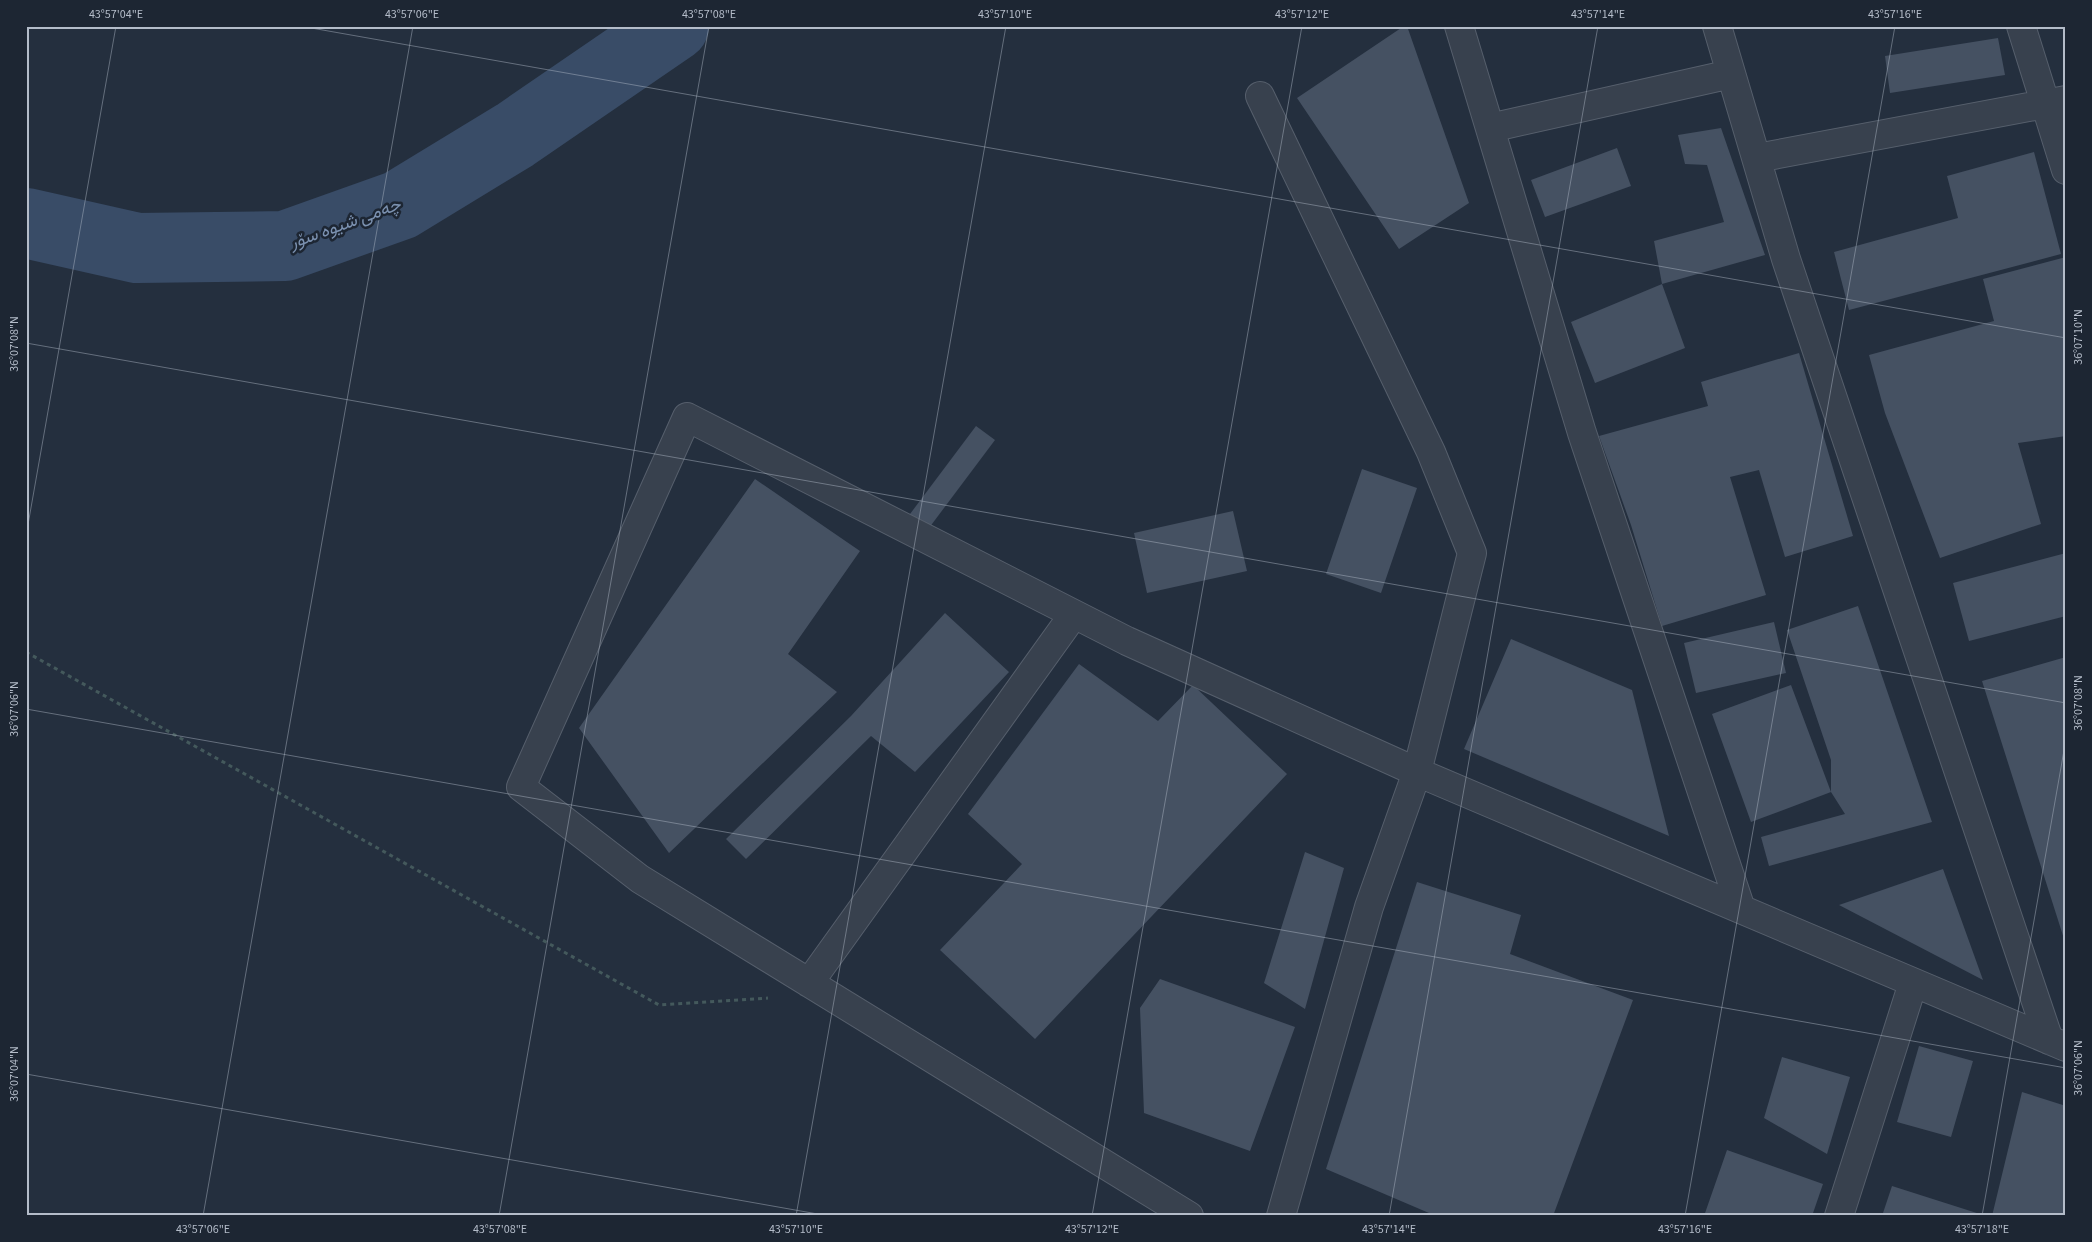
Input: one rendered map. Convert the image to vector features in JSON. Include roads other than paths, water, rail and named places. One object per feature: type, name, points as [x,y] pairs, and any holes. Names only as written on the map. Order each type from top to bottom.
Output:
[{"type":"street","points":[[1459,26],[1582,434],[1741,909]]},
{"type":"street","points":[[1717,26],[1786,259],[2058,1044]]},
{"type":"street","points":[[2021,26],[2056,102],[2066,170]]},
{"type":"street","points":[[1490,128],[1731,74]]},
{"type":"street","points":[[1260,96],[1431,452],[1472,553],[1418,772],[1368,907],[1281,1216]]},
{"type":"street","points":[[1757,158],[2056,102]]},
{"type":"street","points":[[1189,1216],[640,879],[522,787],[686,417],[1136,646],[1418,772],[2058,1044]]},
{"type":"street","points":[[809,983],[1074,614]]},
{"type":"street","points":[[1839,1216],[1913,983]]},
{"type":"waterway","name":"چەمی شیوە سۆر","points":[[26,223],[137,248],[285,246],[400,205],[515,135],[674,26]]}]
